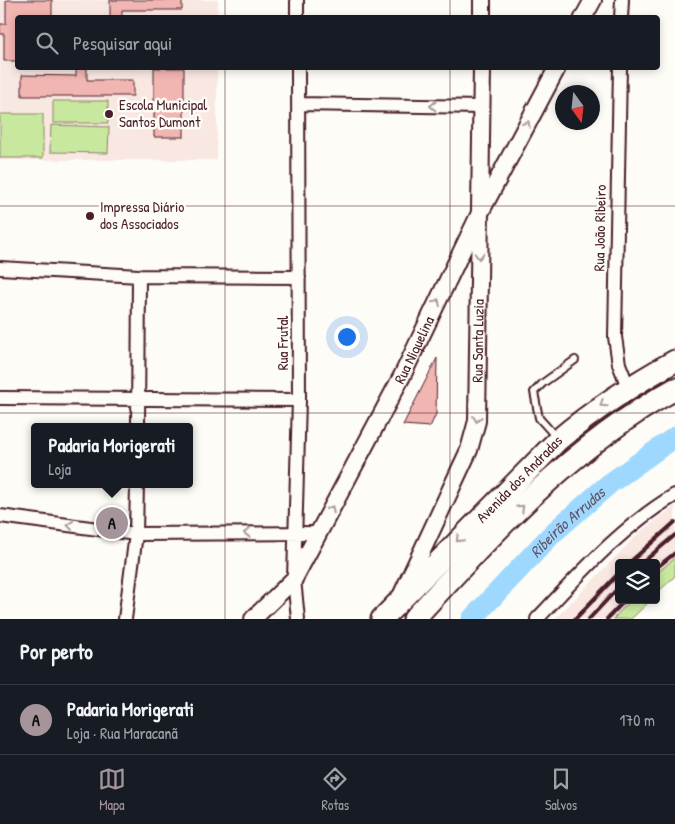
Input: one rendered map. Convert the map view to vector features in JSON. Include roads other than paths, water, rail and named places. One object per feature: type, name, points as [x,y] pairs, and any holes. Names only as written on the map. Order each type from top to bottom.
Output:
[{"type":"main road","name":"Avenida dos Andradas","points":[[382,619],[558,440],[587,416],[628,387],[675,361]]},
{"type":"main road","name":"Avenida dos Andradas","points":[[414,619],[566,464],[638,409],[675,389]]},
{"type":"street","points":[[297,0],[297,15]]},
{"type":"street","points":[[482,0],[482,15]]},
{"type":"street","points":[[584,15],[592,0]]},
{"type":"street","points":[[621,15],[622,0]]},
{"type":"street","name":"Rua Frutal","points":[[298,70],[299,400],[294,579],[298,619]]},
{"type":"street","name":"Rua Santa Luzia","points":[[400,599],[469,450],[478,421],[482,70]]},
{"type":"street","name":"Rua Niquelina","points":[[254,619],[294,579],[402,376],[480,213],[556,70]]},
{"type":"street","name":"Rua João Ribeiro","points":[[620,70],[615,337],[619,364],[628,387]]},
{"type":"street","points":[[298,104],[482,106]]},
{"type":"street","points":[[480,149],[483,158],[491,164],[501,162],[512,153]]},
{"type":"street","points":[[0,268],[139,276],[299,277]]},
{"type":"street","points":[[138,423],[139,276]]},
{"type":"street","points":[[0,398],[299,400]]},
{"type":"street","points":[[126,619],[136,534],[137,488]]},
{"type":"street","points":[[537,619],[613,540],[656,506],[675,495]]},
{"type":"street","points":[[0,516],[136,534],[318,533]]},
{"type":"lane","points":[[558,440],[539,418],[534,392],[543,383],[575,360]]},
{"type":"waterway","name":"Ribeirão Arrudas","points":[[472,619],[553,533],[609,484],[675,437]]},
{"type":"railway","points":[[633,559],[675,522]]},
{"type":"railway","points":[[647,559],[675,535]]},
{"type":"railway","points":[[660,565],[675,553]]},
{"type":"railway","points":[[575,619],[615,577]]},
{"type":"railway","points":[[589,619],[615,591]]},
{"type":"railway","points":[[607,619],[621,604]]},
{"type":"place","name":"Escola Municipal Santos Dumont","points":[[109,114]]},
{"type":"place","name":"Impressa Diário dos Associados","points":[[90,216]]},
{"type":"place","name":"Padaria Morigerati","points":[[112,523]]}]
